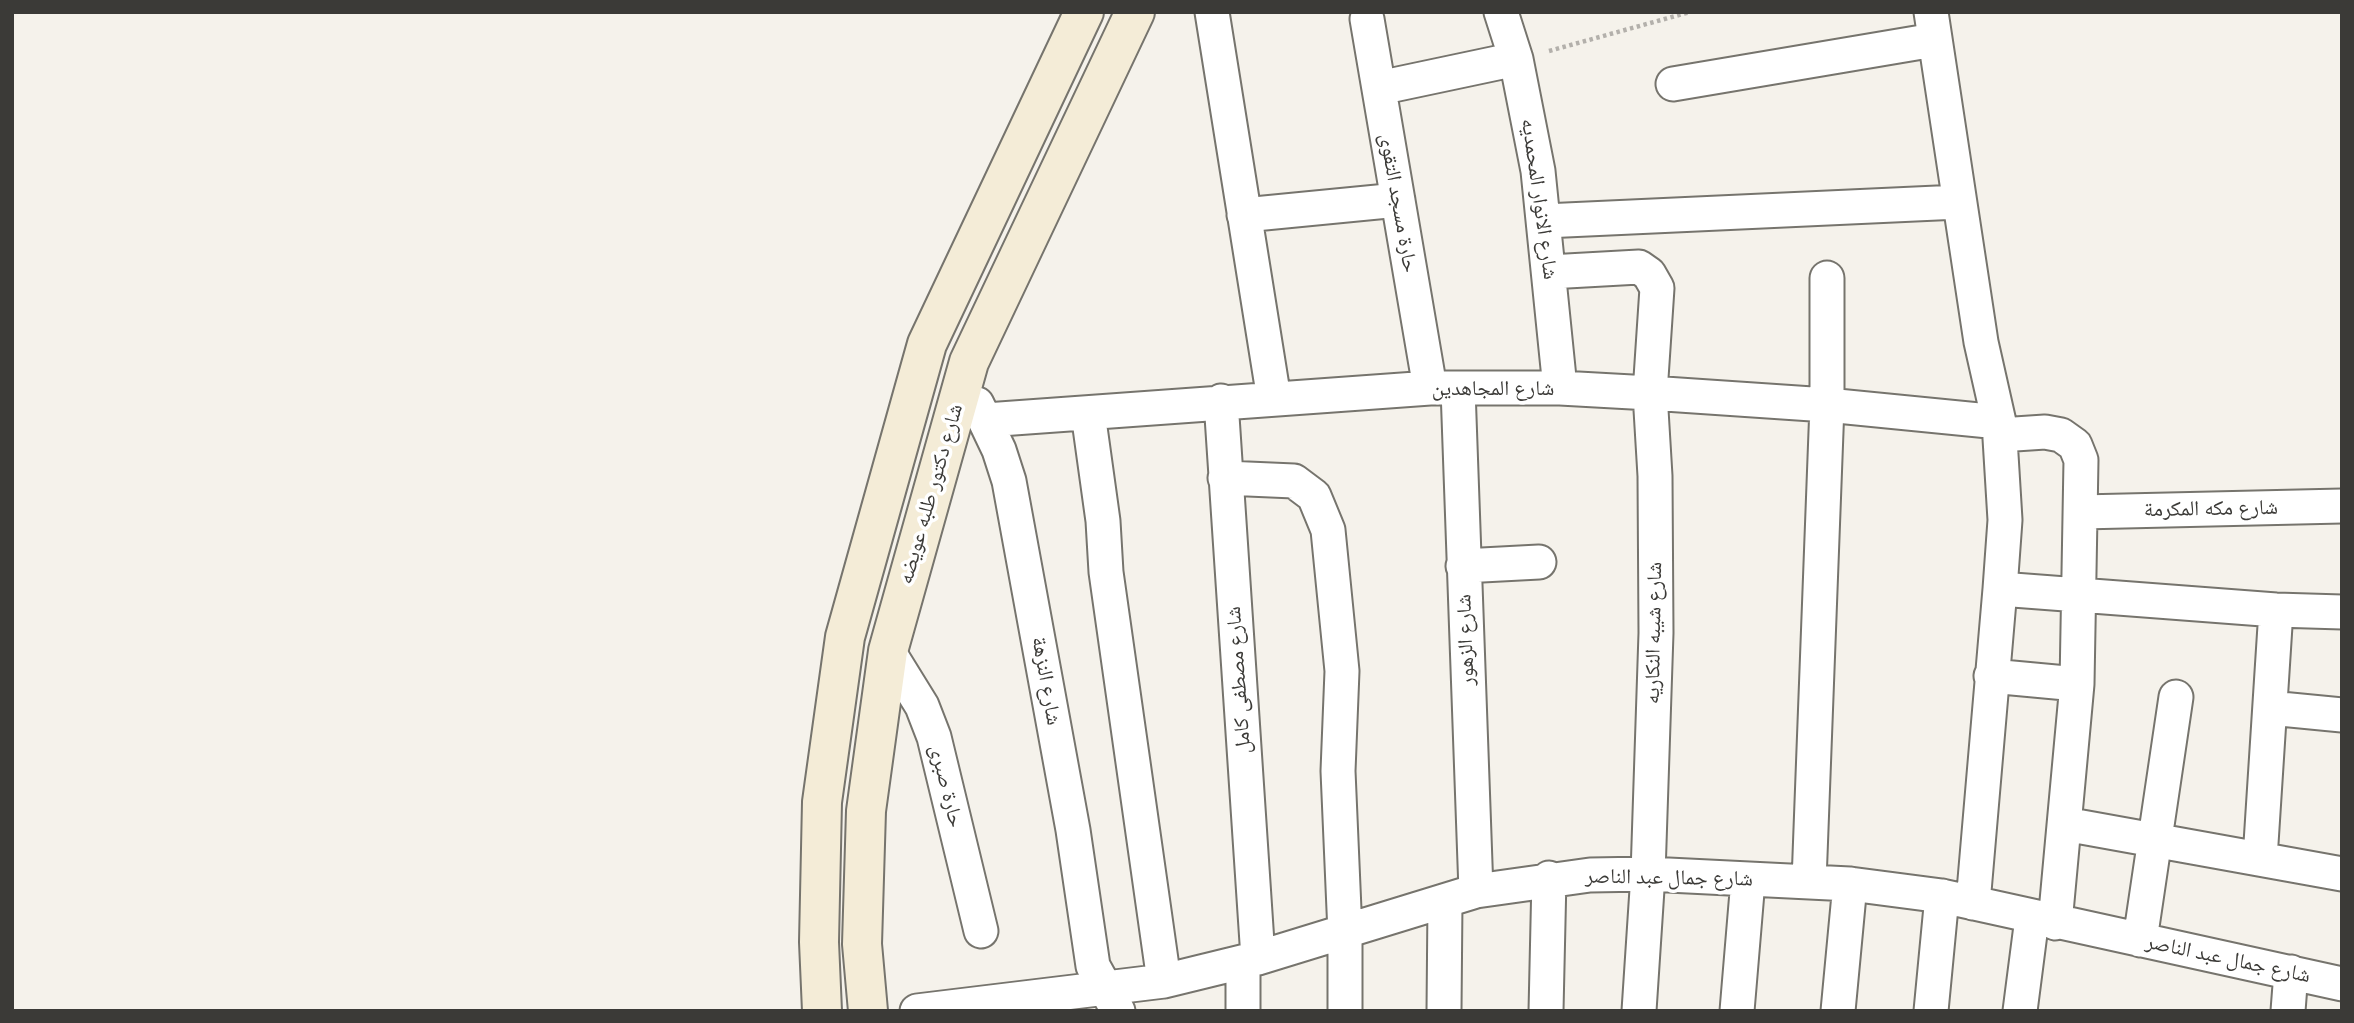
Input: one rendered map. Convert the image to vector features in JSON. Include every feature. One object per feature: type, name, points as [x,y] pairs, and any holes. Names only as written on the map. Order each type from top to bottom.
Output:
[{"type":"street","name":"شارع دكتور طلبه عويضه","points":[[822,1011],[819,942],[822,802],[845,637],[908,404],[932,333],[1084,12]]},
{"type":"street","name":"شارع دكتور طلبه عويضه","points":[[868,1011],[862,944],[866,811],[888,651],[963,381],[998,297],[1135,12]]},
{"type":"street","points":[[1212,12],[1274,399]]},
{"type":"street","name":"شارع الانوار المحمديه","points":[[1501,12],[1516,59],[1538,171],[1560,388]]},
{"type":"street","name":"حارة مسجد التقوى","points":[[1367,19],[1398,200],[1444,388]]},
{"type":"street","points":[[1673,84],[1932,26],[1958,202],[1999,429],[2005,520],[1991,676],[1958,899],[1931,1011]]},
{"type":"street","points":[[1379,88],[1516,59]]},
{"type":"street","points":[[1244,215],[1398,200]]},
{"type":"street","points":[[1544,221],[1958,202]]},
{"type":"street","name":"شارع شيبه النكاريه","points":[[1549,272],[1639,267],[1649,274],[1657,288],[1650,393],[1656,579],[1647,874],[1639,1011]]},
{"type":"street","points":[[1809,882],[1827,405],[1827,278]]},
{"type":"street","name":"شارع النزهة","points":[[963,381],[986,420],[1009,481],[1073,830],[1093,966],[1111,1000]]},
{"type":"street","name":"شارع المجاهدين","points":[[986,420],[1221,401],[1444,388],[1560,388],[1827,405],[2062,435],[2075,445],[2081,460],[2081,512]]},
{"type":"street","name":"شارع الزهور","points":[[1444,388],[1463,566],[1476,891]]},
{"type":"street","name":"شارع مصطفى كامل","points":[[1221,401],[1251,960],[1243,1011]]},
{"type":"street","points":[[1088,413],[1103,521],[1106,572],[1164,981]]},
{"type":"street","points":[[1226,478],[1294,481],[1314,496],[1328,530],[1342,671],[1338,771],[1345,933],[1345,1011]]},
{"type":"street","name":"شارع مكه المكرمة","points":[[2081,512],[2342,506]]},
{"type":"street","points":[[2020,1011],[2065,824],[2077,684],[2081,512]]},
{"type":"street","points":[[1463,566],[1539,562]]},
{"type":"street","points":[[2000,589],[2276,610],[2342,612]]},
{"type":"street","points":[[2260,859],[2276,610]]},
{"type":"street","name":"حارة صبرى","points":[[888,651],[922,706],[934,737],[981,931]]},
{"type":"street","points":[[1991,676],[2077,684]]},
{"type":"street","points":[[2140,940],[2176,697]]},
{"type":"street","points":[[2270,708],[2342,715]]},
{"type":"street","points":[[2065,824],[2342,874]]},
{"type":"street","name":"شارع جمال عبد الناصر","points":[[917,1011],[1111,1000],[1164,981],[1345,933],[1476,891],[1549,878],[1647,874],[1850,884],[1958,899],[2043,920],[2342,984]]},
{"type":"street","points":[[1546,1011],[1549,878]]},
{"type":"street","points":[[1737,1011],[1748,880]]},
{"type":"street","points":[[1838,1011],[1850,884]]},
{"type":"street","points":[[1444,1011],[1445,902]]},
{"type":"street","points":[[819,942],[862,944]]},
{"type":"street","points":[[2288,1011],[2291,972]]},
{"type":"path","points":[[1516,59],[1690,12]]}]
